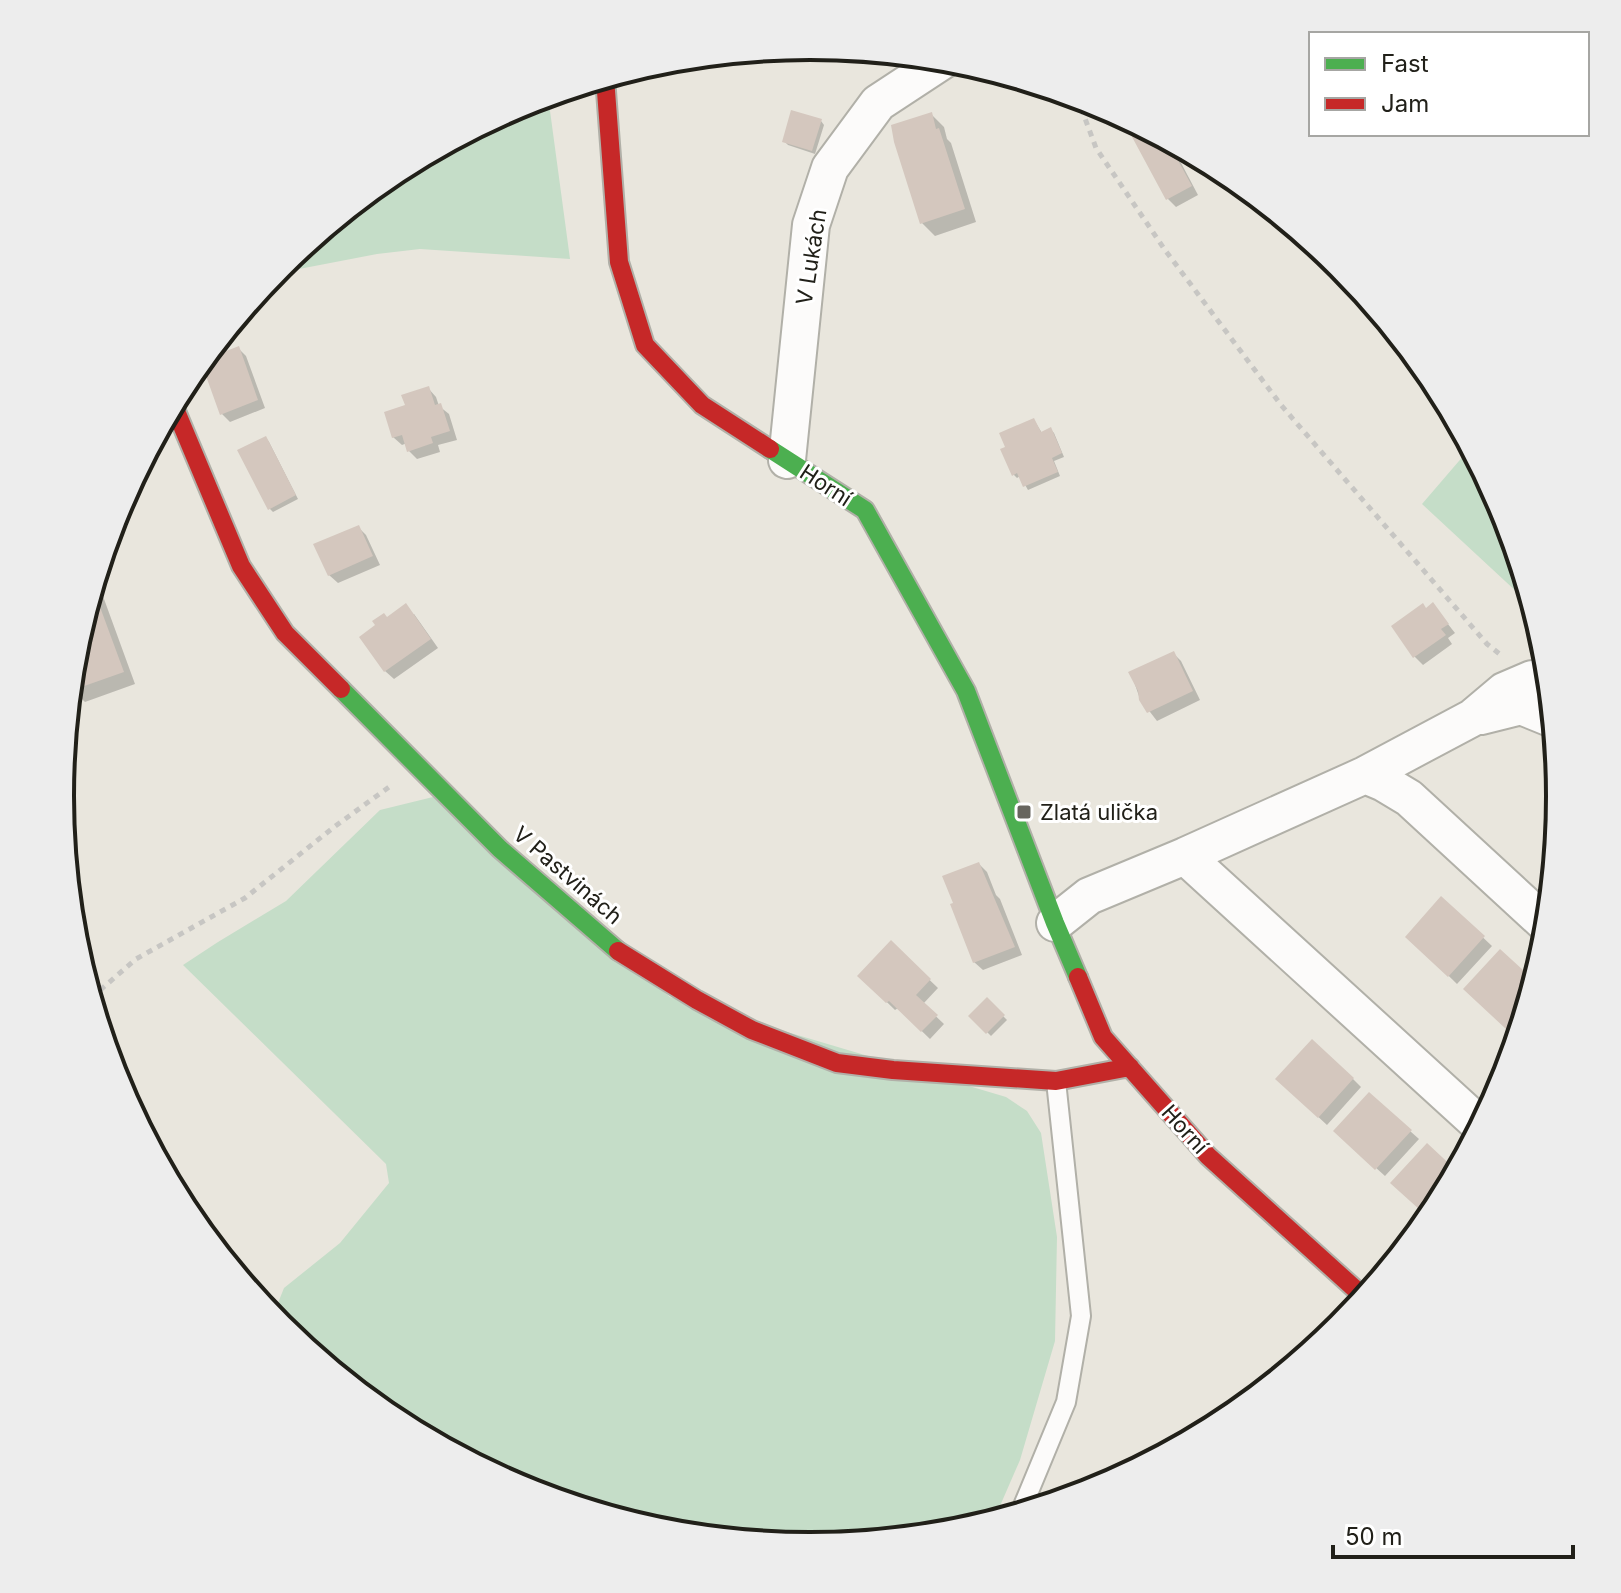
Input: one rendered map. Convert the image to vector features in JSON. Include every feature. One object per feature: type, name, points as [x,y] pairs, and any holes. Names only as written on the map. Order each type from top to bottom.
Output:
[{"type":"street","name":"V Lukách","points":[[787,460],[811,225],[830,168],[878,103],[929,70]]},
{"type":"street","name":"Horní","points":[[606,89],[619,262],[645,345],[702,405],[865,510],[966,691],[1055,923],[1103,1037],[1208,1156],[1356,1290]]},
{"type":"street","name":"V Pastvinách","points":[[179,418],[241,566],[285,633],[500,849],[615,949],[752,1030],[837,1063],[1056,1081],[1130,1067]]},
{"type":"street","points":[[1055,923],[1089,896],[1365,775],[1472,718],[1504,691],[1532,679]]},
{"type":"street","points":[[1472,718],[1521,706],[1542,715]]},
{"type":"street","points":[[1365,775],[1409,798],[1537,916]]},
{"type":"street","points":[[1185,856],[1473,1118]]},
{"type":"lane","points":[[1025,1501],[1066,1402],[1081,1316],[1056,1081]]},
{"type":"path","points":[[1083,113],[1096,148],[1165,250],[1281,405],[1487,644],[1532,679]]},
{"type":"path","points":[[100,990],[136,959],[245,898],[418,765]]},
{"type":"green space","points":[[550,108],[570,259],[420,249],[297,269],[362,212],[401,184],[485,136]]},
{"type":"green space","points":[[1463,456],[1491,515],[1518,593],[1422,504]]},
{"type":"green space","points":[[433,797],[670,997],[1006,1097],[1027,1111],[1041,1133],[1057,1237],[1055,1341],[1020,1460],[999,1508],[907,1527],[810,1533],[714,1527],[620,1508],[529,1477],[442,1434],[362,1381],[278,1304],[284,1288],[340,1243],[389,1183],[386,1164],[183,965],[286,901],[380,810]]},
{"type":"building","points":[[791,110],[822,119],[812,151],[782,142]]},
{"type":"building","points":[[932,112],[965,209],[920,224],[891,125]]},
{"type":"building","points":[[1131,135],[1177,158],[1192,186],[1166,200]]},
{"type":"building","points":[[239,346],[258,400],[220,415],[206,376],[223,352]]},
{"type":"building","points":[[429,386],[435,405],[441,403],[450,431],[431,437],[433,443],[407,452],[402,435],[392,438],[384,412],[405,405],[401,395]]},
{"type":"building","points":[[1034,418],[1041,432],[1051,427],[1062,453],[1052,458],[1058,472],[1023,487],[1017,473],[1012,476],[1000,449],[1005,447],[999,433]]},
{"type":"building","points":[[266,436],[296,495],[268,510],[237,450]]},
{"type":"building","points":[[359,525],[373,556],[328,576],[313,544]]},
{"type":"building","points":[[1433,602],[1449,624],[1441,629],[1446,635],[1413,658],[1391,626],[1423,603],[1426,608]]},
{"type":"building","points":[[406,603],[431,639],[384,672],[359,637],[375,625],[372,621],[384,613],[387,617]]},
{"type":"building","points":[[99,605],[124,672],[82,687]]},
{"type":"building","points":[[1174,651],[1193,691],[1147,713],[1128,672]]},
{"type":"building","points":[[979,862],[1015,947],[973,963],[942,876]]},
{"type":"building","points":[[1441,896],[1485,936],[1448,977],[1405,937]]},
{"type":"building","points":[[891,940],[931,979],[916,995],[938,1015],[921,1032],[857,976]]},
{"type":"building","points":[[1500,949],[1525,972],[1511,1024],[1506,1029],[1463,989]]},
{"type":"building","points":[[987,997],[1005,1015],[986,1034],[968,1016]]},
{"type":"building","points":[[1312,1039],[1354,1078],[1318,1118],[1275,1079]]},
{"type":"building","points":[[1369,1092],[1412,1130],[1375,1170],[1333,1131]]},
{"type":"building","points":[[1427,1143],[1449,1163],[1420,1210],[1390,1183]]},
{"type":"traffic: fast","points":[[770,449],[865,510],[966,691],[1078,977]]},
{"type":"traffic: fast","points":[[341,689],[500,849],[618,951]]},
{"type":"traffic: jam","points":[[606,89],[619,262],[645,345],[702,405],[770,449]]},
{"type":"traffic: jam","points":[[179,418],[241,566],[285,633],[341,689]]},
{"type":"traffic: jam","points":[[618,951],[752,1030],[837,1063],[1056,1081],[1130,1067]]},
{"type":"traffic: jam","points":[[1078,977],[1103,1037],[1208,1156],[1356,1290]]},
{"type":"place","name":"Zlatá ulička","points":[[1024,812]]}]
